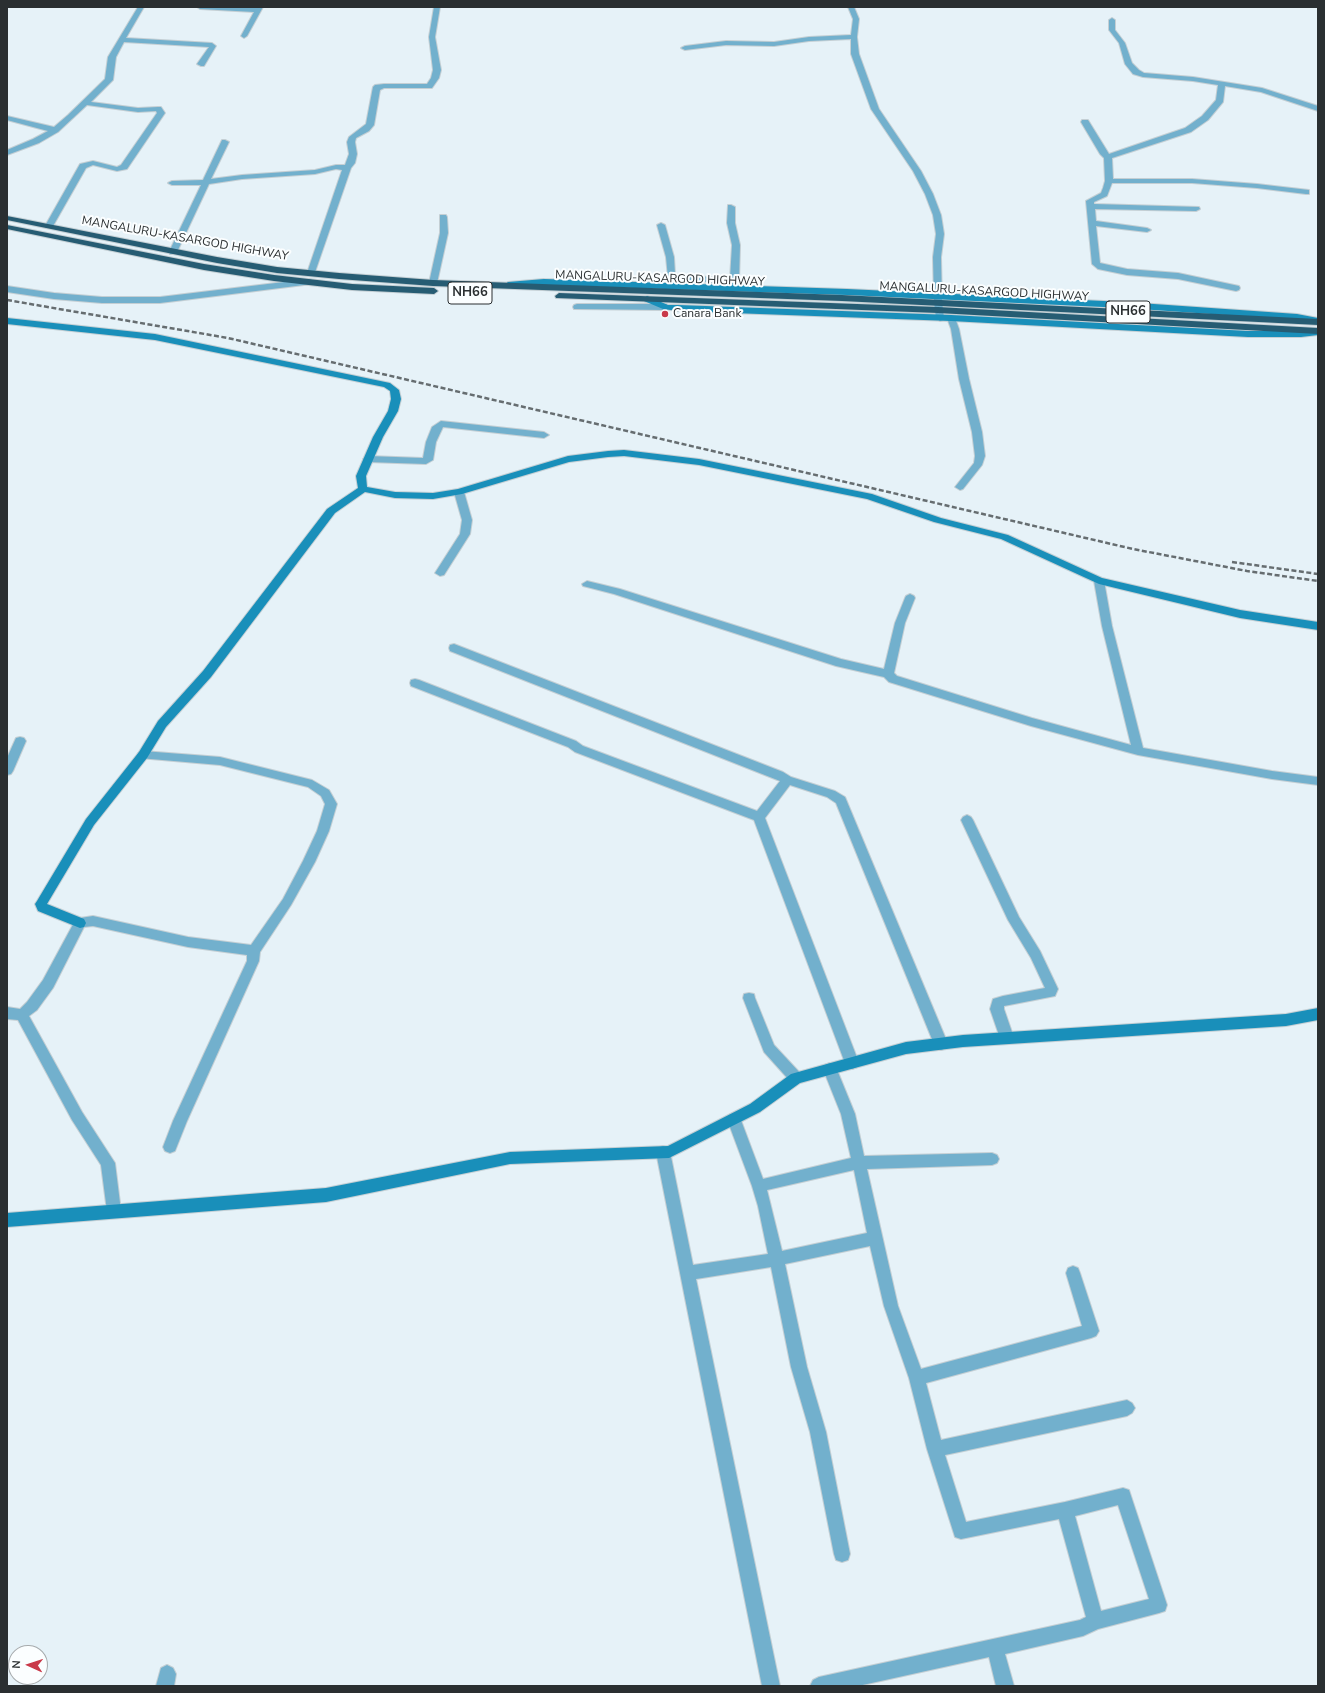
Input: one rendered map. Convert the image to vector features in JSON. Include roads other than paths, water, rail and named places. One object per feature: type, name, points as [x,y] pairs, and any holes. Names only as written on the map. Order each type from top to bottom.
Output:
[{"type":"highway","name":"MANGALURU-KASARGOD HIGHWAY","points":[[7,218],[173,252],[277,270],[433,283],[1318,322]]},
{"type":"highway","name":"MANGALURU-KASARGOD HIGHWAY","points":[[7,227],[204,267],[309,282],[419,291],[647,300],[938,306],[1318,332]]},
{"type":"street","points":[[7,153],[36,141],[55,130],[71,117],[108,80],[112,57],[141,7]]},
{"type":"street","points":[[200,7],[259,8],[244,36]]},
{"type":"street","points":[[311,273],[347,168],[351,163],[353,154],[350,142],[353,137],[370,125],[374,97],[378,87],[429,86],[432,83],[437,72],[432,37],[437,7]]},
{"type":"street","points":[[851,7],[856,19],[854,36],[855,54],[875,109],[917,171],[929,194],[937,215],[940,234],[937,257],[938,306]]},
{"type":"street","points":[[1112,20],[1112,30],[1122,43],[1129,64],[1136,72],[1143,75],[1193,79],[1262,90],[1318,109]]},
{"type":"street","points":[[685,48],[726,43],[774,44],[809,39],[854,36]]},
{"type":"street","points":[[122,40],[212,45],[213,46],[201,64]]},
{"type":"street","points":[[1108,157],[1188,130],[1205,118],[1220,100],[1222,84]]},
{"type":"street","points":[[49,226],[83,166],[93,163],[116,169],[124,167],[161,112],[158,109],[138,110],[85,102]]},
{"type":"street","points":[[7,118],[55,130]]},
{"type":"street","points":[[1085,122],[1104,154],[1108,157],[1109,182],[1104,194],[1090,201],[1090,220],[1093,223],[1096,264],[1101,267],[1127,272],[1178,276],[1236,288]]},
{"type":"street","points":[[173,252],[208,182],[225,142]]},
{"type":"street","points":[[172,183],[208,182],[242,177],[315,172],[336,167],[347,168]]},
{"type":"street","points":[[1109,182],[1192,181],[1257,186],[1306,192]]},
{"type":"street","points":[[1091,206],[1196,209]]},
{"type":"street","points":[[730,207],[731,223],[736,245],[735,285]]},
{"type":"street","points":[[433,283],[444,233],[443,217]]},
{"type":"street","points":[[1093,223],[1147,230]]},
{"type":"street","points":[[661,225],[670,256],[671,276],[735,285],[938,306],[951,318],[955,329],[964,379],[977,432],[980,456],[979,463],[960,488]]},
{"type":"street","points":[[7,289],[54,296],[102,300],[160,300],[309,282]]},
{"type":"street","points":[[497,286],[544,282],[735,285]]},
{"type":"street","points":[[647,300],[666,307]]},
{"type":"street","points":[[577,307],[938,306]]},
{"type":"street","points":[[951,318],[1248,334],[1293,334],[1318,332]]},
{"type":"street","points":[[7,321],[156,337],[387,385],[394,390],[396,399],[393,411],[368,458],[361,476],[363,489]]},
{"type":"street","points":[[368,458],[423,462],[428,460],[431,442],[437,427],[441,424],[544,435]]},
{"type":"street","points":[[254,951],[188,942],[93,921],[80,923],[42,907],[41,904],[90,822],[143,755],[162,724],[207,674],[331,511],[363,489],[395,495],[433,496],[460,492],[568,459],[624,453],[699,462],[869,496],[938,520],[1004,537],[1099,581],[1240,614],[1318,626]]},
{"type":"street","points":[[440,573],[465,534],[466,520],[460,492]]},
{"type":"street","points":[[1099,581],[1107,626],[1138,751]]},
{"type":"street","points":[[587,584],[616,591],[840,663],[888,674],[893,679],[1024,720],[1138,751],[1272,775],[1318,781]]},
{"type":"street","points":[[888,674],[900,623],[910,598]]},
{"type":"street","points":[[454,648],[779,775],[787,780],[831,794],[841,800],[942,1044]]},
{"type":"street","points":[[415,683],[759,817],[852,1063]]},
{"type":"street","points":[[7,770],[20,741]]},
{"type":"street","points":[[143,755],[220,761],[301,781],[312,784],[325,793],[331,804],[323,831],[305,869],[287,902],[254,951],[253,961],[180,1121],[170,1147]]},
{"type":"street","points":[[759,817],[787,780]]},
{"type":"street","points":[[966,820],[1014,920],[1036,955],[1052,989],[1050,992],[998,1003],[997,1009],[1007,1038]]},
{"type":"street","points":[[7,1013],[22,1014],[32,1006],[48,984],[80,923]]},
{"type":"street","points":[[749,998],[769,1048],[796,1078]]},
{"type":"street","points":[[22,1014],[77,1116],[108,1164],[114,1211]]},
{"type":"street","points":[[7,1220],[326,1195],[510,1158],[669,1152],[755,1108],[796,1078],[906,1048],[1007,1038],[1286,1020],[1318,1014]]},
{"type":"street","points":[[819,1686],[1083,1628],[1095,1621],[1159,1606],[1123,1496],[1065,1510],[961,1531],[935,1449],[917,1378],[891,1306],[848,1114],[830,1069]]},
{"type":"street","points":[[734,1119],[759,1186],[799,1367],[818,1432],[842,1554]]},
{"type":"street","points":[[663,1152],[771,1686]]},
{"type":"street","points":[[759,1186],[858,1163],[992,1158]]},
{"type":"street","points":[[687,1272],[776,1259],[876,1238]]},
{"type":"street","points":[[917,1378],[1091,1331],[1072,1273]]},
{"type":"street","points":[[935,1449],[1127,1408]]},
{"type":"street","points":[[1065,1510],[1095,1621]]},
{"type":"street","points":[[995,1648],[1005,1686]]},
{"type":"railway","points":[[7,300],[228,338],[1133,549],[1247,571],[1318,581]]},
{"type":"railway","points":[[1232,562],[1318,574]]},
{"type":"place","name":"Canara Bank","points":[[665,314]]}]
